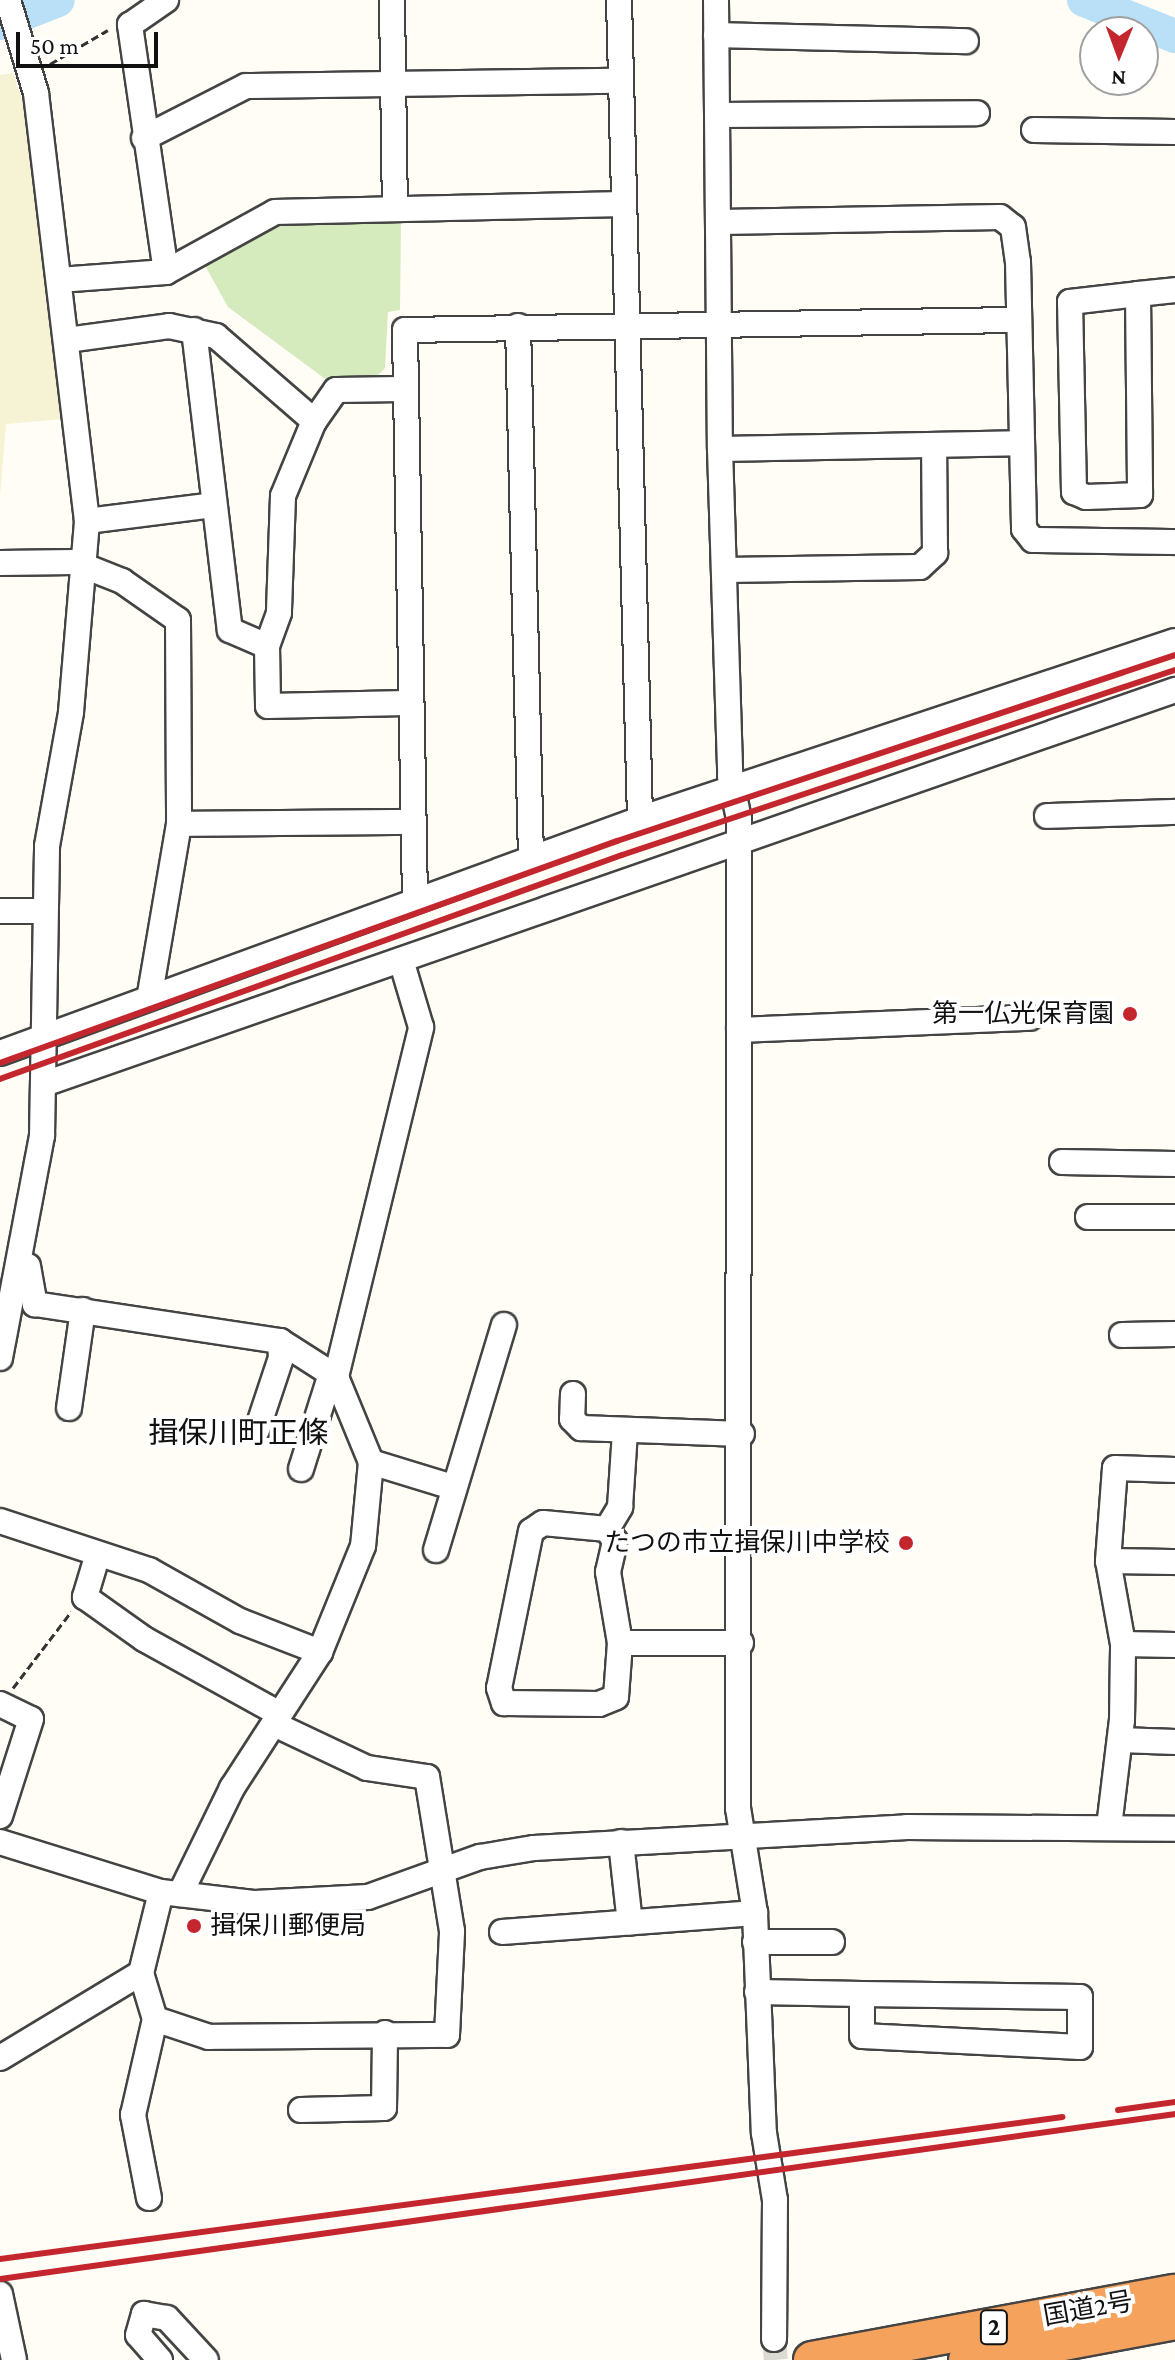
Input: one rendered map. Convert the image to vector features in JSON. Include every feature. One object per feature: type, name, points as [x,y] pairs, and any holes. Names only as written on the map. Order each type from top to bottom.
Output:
[{"type":"highway","name":"国道2号","points":[[812,2360],[1175,2293]]},
{"type":"highway","name":"国道2号","points":[[967,2360],[1042,2353],[1175,2321]]},
{"type":"street","points":[[0,1358],[23,1245],[47,1083],[44,911],[85,568],[87,521],[67,340],[26,59],[8,0]]},
{"type":"street","points":[[166,0],[130,25],[144,138],[166,272]]},
{"type":"street","points":[[392,0],[395,209]]},
{"type":"street","points":[[619,0],[640,819]]},
{"type":"street","points":[[716,0],[722,322],[720,449],[732,787],[738,837],[742,1434],[740,1834],[755,1913],[757,1992],[775,2200],[774,2339]]},
{"type":"street","points":[[716,35],[966,41]]},
{"type":"street","points":[[144,138],[246,86],[620,81]]},
{"type":"street","points":[[718,115],[977,113]]},
{"type":"street","points":[[1034,130],[1175,132]]},
{"type":"street","points":[[59,280],[166,272],[275,212],[622,204]]},
{"type":"street","points":[[720,222],[1000,217],[1013,227],[1024,529],[1033,540],[1175,542]]},
{"type":"street","points":[[1138,294],[1140,495],[1086,497],[1074,492],[1070,302],[1138,294],[1175,290]]},
{"type":"street","points":[[415,900],[406,703],[401,389],[405,330],[722,322],[1017,320]]},
{"type":"street","points":[[67,340],[169,326],[216,336],[314,421]]},
{"type":"street","points":[[518,326],[531,857]]},
{"type":"street","points":[[194,330],[230,630],[267,646]]},
{"type":"street","points":[[401,389],[336,390],[314,421],[283,496],[279,613],[267,646],[268,706],[406,703]]},
{"type":"street","points":[[720,449],[1019,443]]},
{"type":"street","points":[[725,570],[920,567],[935,553],[934,445]]},
{"type":"street","points":[[87,521],[213,505]]},
{"type":"street","points":[[0,563],[85,568],[122,581],[178,620],[179,824],[150,994]]},
{"type":"street","points":[[0,1053],[150,994],[531,857],[732,787],[1175,641]]},
{"type":"street","points":[[47,1083],[401,960],[738,837],[1175,690]]},
{"type":"street","points":[[1047,816],[1175,812]]},
{"type":"street","points":[[179,824],[411,822]]},
{"type":"street","points":[[0,911],[44,911]]},
{"type":"street","points":[[301,1469],[333,1376],[421,1027],[401,960]]},
{"type":"street","points":[[739,1030],[1030,1018]]},
{"type":"street","points":[[1062,1162],[1175,1164]]},
{"type":"street","points":[[1088,1217],[1175,1217]]},
{"type":"street","points":[[23,1245],[35,1304],[280,1341],[333,1376],[371,1462],[363,1546],[320,1652],[232,1788],[170,1893],[141,1973],[155,2019],[133,2115],[149,2198]]},
{"type":"street","points":[[69,1408],[83,1310]]},
{"type":"street","points":[[436,1550],[504,1325]]},
{"type":"street","points":[[1122,1335],[1175,1334]]},
{"type":"street","points":[[257,1430],[280,1341]]},
{"type":"street","points":[[573,1394],[572,1419],[581,1428],[742,1434]]},
{"type":"street","points":[[607,1529],[620,1507],[625,1432]]},
{"type":"street","points":[[371,1462],[453,1487]]},
{"type":"street","points":[[1109,1827],[1110,1775],[1120,1740],[1123,1644],[1108,1561],[1115,1468],[1175,1470]]},
{"type":"street","points":[[0,1521],[97,1557],[149,1570],[240,1621],[320,1652]]},
{"type":"street","points":[[543,1523],[607,1529],[615,1541],[608,1572],[620,1643],[616,1697],[599,1704],[504,1703],[499,1688],[531,1531],[543,1523]]},
{"type":"street","points":[[97,1557],[85,1597],[144,1639],[277,1719],[367,1768],[427,1777],[452,1931],[447,2035],[385,2033],[263,2042],[209,2037],[155,2019]]},
{"type":"street","points":[[1108,1561],[1175,1562]]},
{"type":"street","points":[[620,1643],[741,1643]]},
{"type":"street","points":[[1123,1644],[1175,1645]]},
{"type":"street","points":[[0,1816],[31,1719],[2,1705]]},
{"type":"street","points":[[1120,1740],[1175,1742]]},
{"type":"street","points":[[0,1842],[170,1893],[255,1903],[349,1899],[442,1869],[534,1848],[740,1834],[1109,1827],[1175,1829]]},
{"type":"street","points":[[621,1842],[630,1923]]},
{"type":"street","points":[[502,1932],[755,1913]]},
{"type":"street","points":[[755,1942],[832,1942]]},
{"type":"street","points":[[0,2058],[141,1973]]},
{"type":"street","points":[[757,1992],[1080,1997],[1080,2047],[862,2036],[862,1994]]},
{"type":"street","points":[[301,2110],[384,2108],[385,2033]]},
{"type":"street","points":[[0,2294],[14,2360]]},
{"type":"street","points":[[160,2360],[138,2335],[144,2314],[167,2318],[206,2360]]},
{"type":"path","points":[[51,79],[51,60],[130,25]]},
{"type":"path","points":[[2,1705],[32,1656],[85,1597]]},
{"type":"shaded area","points":[[13,73],[29,120],[63,419],[6,424],[0,497],[0,75]]},
{"type":"green space","points":[[401,219],[400,310],[388,312],[385,368],[374,379],[328,381],[228,307],[203,262],[282,220]]},
{"type":"waterway","points":[[0,23],[58,0]]},
{"type":"waterway","points":[[1084,0],[1175,36]]},
{"type":"tunnel","points":[[774,2339],[776,2360]]},
{"type":"railway","points":[[0,1063],[617,841],[1175,655]]},
{"type":"railway","points":[[0,1079],[622,855],[1175,670]]},
{"type":"railway","points":[[1118,2110],[1175,2102]]},
{"type":"railway","points":[[0,2279],[1175,2114]]},
{"type":"railway","points":[[0,2259],[1063,2117]]},
{"type":"place","name":"第一仏光保育園","points":[[1130,1014]]},
{"type":"place","name":"たつの市立揖保川中学校","points":[[906,1543]]},
{"type":"place","name":"揖保川郵便局","points":[[194,1926]]},
{"type":"district","name":"揖保川町正條","points":[[238,1433]]}]
